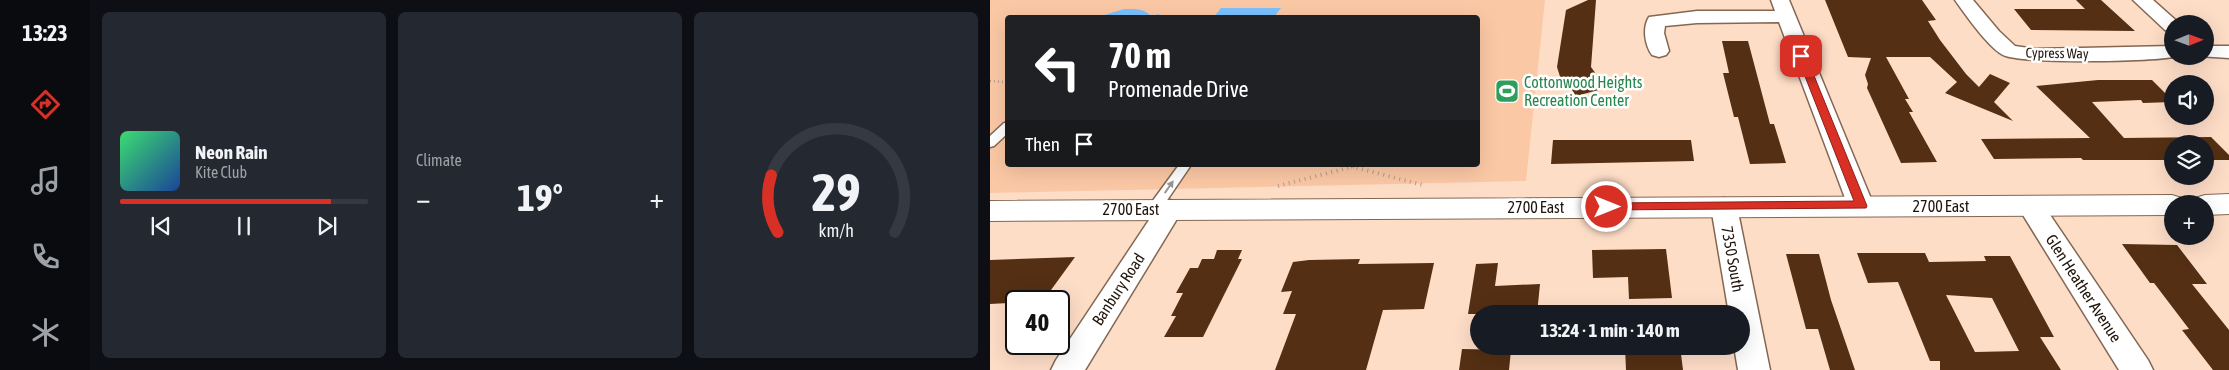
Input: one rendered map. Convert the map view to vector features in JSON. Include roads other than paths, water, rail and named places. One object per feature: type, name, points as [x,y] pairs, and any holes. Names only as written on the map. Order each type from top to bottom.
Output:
[{"type":"street","name":"Cypress Way","points":[[1964,0],[1992,36],[2010,50],[2035,55],[2164,52]]},
{"type":"street","points":[[2142,0],[2164,19]]},
{"type":"street","points":[[1659,51],[1654,33],[1656,21],[1783,8],[1861,206]]},
{"type":"street","points":[[2214,52],[2229,52]]},
{"type":"street","points":[[2214,205],[2229,204]]},
{"type":"street","name":"2700 East","points":[[990,211],[2164,205]]},
{"type":"street","name":"7350 South","points":[[1724,207],[1754,370]]},
{"type":"street","name":"Glen Heather Avenue","points":[[2031,207],[2137,370]]},
{"type":"street","name":"Banbury Road","points":[[1067,370],[1162,209]]},
{"type":"lane","points":[[990,143],[1005,129]]},
{"type":"lane","points":[[1162,209],[1184,167]]},
{"type":"water","points":[[1221,8],[1281,8],[1276,15],[1216,15]]},
{"type":"water","points":[[1124,9],[1135,9],[1142,10],[1150,15],[1104,15]]},
{"type":"place","name":"Cottonwood Heights Recreation Center","points":[[1507,91]]}]
